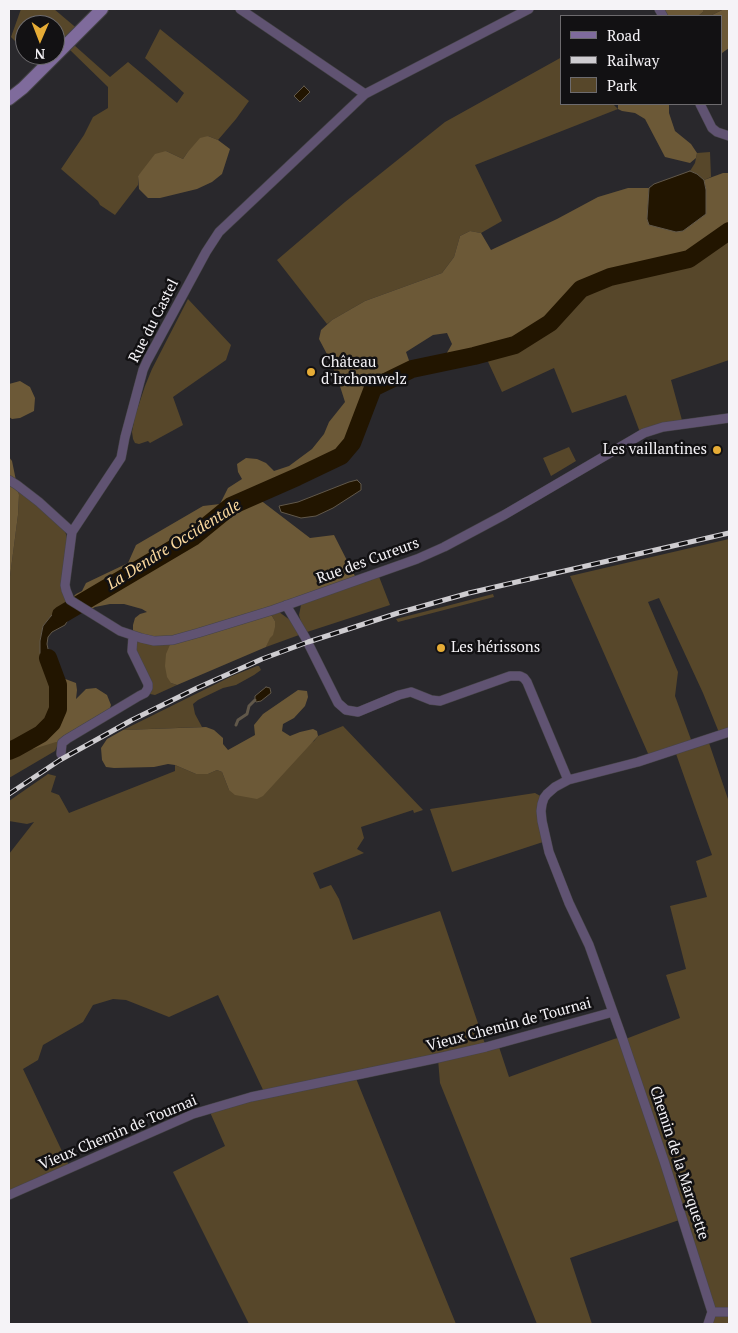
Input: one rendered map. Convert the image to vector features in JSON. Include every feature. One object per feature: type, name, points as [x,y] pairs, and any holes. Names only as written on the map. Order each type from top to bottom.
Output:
[{"type":"main road","points":[[9,99],[102,9]]},
{"type":"street","points":[[240,9],[365,94]]},
{"type":"street","name":"Rue du Castel","points":[[72,532],[121,458],[143,370],[206,252],[219,232],[365,94],[529,9]]},
{"type":"street","points":[[700,105],[712,128],[729,136]]},
{"type":"street","name":"Rue des Cureurs","points":[[72,532],[65,585],[70,600],[133,636],[154,641],[173,640],[286,605],[417,559],[504,515],[644,434],[662,427],[729,418]]},
{"type":"street","points":[[9,480],[39,502],[72,532]]},
{"type":"street","points":[[286,605],[305,637],[338,703],[346,710],[358,712],[411,692],[431,700],[440,701],[510,676],[524,678],[528,682],[568,780]]},
{"type":"street","points":[[61,754],[62,743],[67,739],[145,692],[148,688],[148,684],[132,651],[133,636]]},
{"type":"street","name":"Vieux Chemin de Tournai","points":[[9,1195],[193,1114],[251,1097],[486,1047],[612,1012],[588,945],[569,903],[546,841],[542,821],[544,798],[555,787],[568,780],[638,762],[729,732]]},
{"type":"street","name":"Chemin de la Marquette","points":[[612,1012],[664,1161],[712,1312]]},
{"type":"street","points":[[708,1324],[712,1312],[729,1312]]},
{"type":"green space","points":[[21,9],[54,9],[61,15],[19,15]]},
{"type":"green space","points":[[703,9],[724,9],[712,15],[699,15],[703,12]]},
{"type":"green space","points":[[65,18],[80,31],[65,46]]},
{"type":"green space","points":[[15,26],[15,41],[11,37]]},
{"type":"green space","points":[[160,29],[249,101],[218,140],[208,136],[187,153],[183,159],[166,151],[138,176],[138,185],[115,215],[100,205],[98,201],[61,169],[84,135],[93,117],[108,108],[108,87],[69,49],[74,45],[110,77],[128,62],[177,103],[184,93],[145,58]]},
{"type":"green space","points":[[560,58],[560,105],[614,105],[618,109],[475,165],[502,221],[481,233],[470,231],[460,236],[454,257],[442,273],[365,301],[327,324],[277,260],[345,202],[445,122]]},
{"type":"green space","points":[[710,152],[711,177],[704,180],[690,171],[695,163],[697,153]]},
{"type":"green space","points":[[729,231],[729,360],[671,380],[683,424],[641,435],[626,395],[572,413],[554,368],[502,392],[484,353],[515,345],[550,323],[581,289],[610,277],[689,259]]},
{"type":"green space","points":[[188,299],[231,345],[226,360],[173,397],[183,425],[150,443],[148,441],[139,444],[135,443],[132,432],[145,386]]},
{"type":"green space","points":[[569,447],[576,461],[551,476],[543,458]]},
{"type":"green space","points":[[17,485],[63,528],[66,534],[66,574],[70,600],[51,616],[43,626],[40,641],[40,653],[58,685],[58,709],[52,723],[41,734],[59,742],[55,751],[9,778],[9,584],[18,515],[19,495]]},
{"type":"green space","points":[[729,539],[729,732],[720,735],[703,693],[659,598],[648,602],[678,672],[675,696],[693,745],[708,740],[729,802],[729,1324],[708,1324],[712,1312],[682,1219],[570,1258],[592,1324],[537,1324],[440,1083],[438,1059],[355,1076],[456,1324],[249,1324],[173,1172],[225,1146],[209,1110],[265,1094],[218,995],[169,1017],[126,1000],[113,999],[93,1005],[83,1022],[43,1045],[38,1060],[23,1069],[70,1168],[9,1195],[9,854],[34,822],[27,824],[9,821],[9,801],[48,774],[56,776],[51,792],[59,795],[69,813],[175,771],[175,765],[196,774],[208,774],[217,770],[222,772],[229,790],[314,741],[318,736],[343,726],[423,810],[414,813],[413,810],[361,827],[364,838],[357,849],[364,853],[313,873],[320,889],[331,885],[339,899],[353,940],[440,911],[486,1047],[498,1044],[509,1077],[614,1039],[622,1037],[623,1040],[680,1018],[666,975],[686,969],[670,906],[707,897],[696,861],[712,855],[675,751],[650,758],[570,576]]},
{"type":"green space","points":[[378,574],[390,605],[304,633],[299,615],[301,605]]},
{"type":"green space","points":[[493,594],[494,597],[398,622],[396,619]]},
{"type":"green space","points":[[279,612],[290,620],[299,635],[266,647],[275,621],[267,613]]},
{"type":"green space","points":[[133,636],[173,640],[171,683],[177,685],[155,695],[145,693],[148,688],[135,659]]},
{"type":"green space","points":[[257,666],[261,670],[254,675],[236,685],[223,688],[193,704],[195,714],[202,727],[123,730],[232,676]]},
{"type":"green space","points":[[535,793],[544,798],[546,841],[452,872],[430,809]]},
{"type":"shaded area","points":[[659,9],[703,9],[703,12],[699,15],[662,15]]},
{"type":"shaded area","points":[[724,9],[729,9],[729,48],[723,52],[723,15],[712,15]]},
{"type":"shaded area","points":[[304,86],[310,92],[300,102],[294,96]]},
{"type":"shaded area","points":[[618,105],[669,105],[669,113],[675,131],[691,144],[697,153],[696,158],[690,163],[665,157],[645,119],[635,113],[618,109]]},
{"type":"shaded area","points":[[208,136],[218,140],[230,149],[222,174],[212,182],[197,189],[160,198],[148,198],[139,189],[138,176],[155,154],[166,151],[183,159],[200,138]]},
{"type":"shaded area","points":[[690,171],[704,180],[706,214],[683,231],[676,232],[649,225],[647,219],[649,188],[654,184]]},
{"type":"shaded area","points":[[723,173],[729,173],[729,231],[689,259],[610,277],[581,289],[550,323],[515,345],[441,363],[452,344],[447,333],[433,335],[406,352],[412,369],[373,388],[352,443],[341,456],[255,496],[310,538],[334,535],[357,580],[267,613],[275,621],[275,627],[266,647],[177,685],[171,683],[167,677],[165,666],[166,654],[172,640],[133,636],[135,618],[147,612],[124,604],[110,604],[95,607],[88,611],[70,600],[82,591],[86,583],[128,563],[136,545],[203,506],[220,504],[228,488],[242,479],[238,472],[237,464],[246,458],[257,459],[266,463],[274,471],[289,466],[312,449],[324,434],[329,422],[345,402],[329,358],[319,339],[321,330],[332,320],[365,301],[442,273],[454,257],[460,236],[470,231],[481,233],[491,250],[557,219],[598,197],[628,188],[649,188],[647,219],[706,190],[704,180]]},
{"type":"shaded area","points":[[20,381],[30,387],[35,398],[34,411],[20,418],[12,419],[9,417],[9,384]]},
{"type":"shaded area","points":[[9,457],[12,461],[19,495],[9,584]]},
{"type":"shaded area","points":[[357,480],[361,484],[361,490],[333,508],[316,516],[301,518],[281,512],[279,506],[298,502]]},
{"type":"shaded area","points":[[70,600],[81,607],[72,613],[65,625],[52,632],[48,637],[47,644],[50,659],[60,677],[53,679],[40,653],[43,626],[51,616]]},
{"type":"shaded area","points":[[60,677],[76,683],[76,699],[86,689],[96,688],[107,695],[111,705],[108,714],[59,742],[33,749],[13,749],[41,734],[52,723],[58,709],[58,685],[56,679]]},
{"type":"shaded area","points":[[266,687],[270,688],[271,693],[261,701],[256,702],[255,696]]},
{"type":"shaded area","points":[[298,690],[307,691],[308,697],[305,706],[294,718],[283,724],[282,731],[290,736],[313,729],[317,731],[318,736],[263,796],[257,799],[235,795],[229,790],[222,772],[217,770],[208,774],[196,774],[168,764],[154,767],[114,768],[106,767],[102,760],[101,748],[107,739],[123,730],[206,727],[214,730],[223,738],[223,744],[228,750],[255,735],[254,725],[263,714]]},
{"type":"waterway","name":"La Dendre Occidentale","points":[[61,615],[193,537],[231,506],[341,456],[352,443],[373,388],[412,369],[515,345],[550,323],[581,289],[610,277],[689,259],[729,231]]},
{"type":"waterway","name":"La Dendre Occidentale","points":[[9,751],[41,734],[52,723],[58,709],[58,685],[48,658]]},
{"type":"waterway","points":[[236,725],[238,720],[247,714],[249,706],[255,700]]},
{"type":"railway","points":[[9,794],[60,760],[132,720],[262,659],[308,642],[398,613],[469,593],[729,533]]},
{"type":"place","name":"Château d'Irchonwelz","points":[[311,372]]},
{"type":"place","name":"Les vaillantines","points":[[717,450]]},
{"type":"place","name":"Les hérissons","points":[[441,648]]}]
